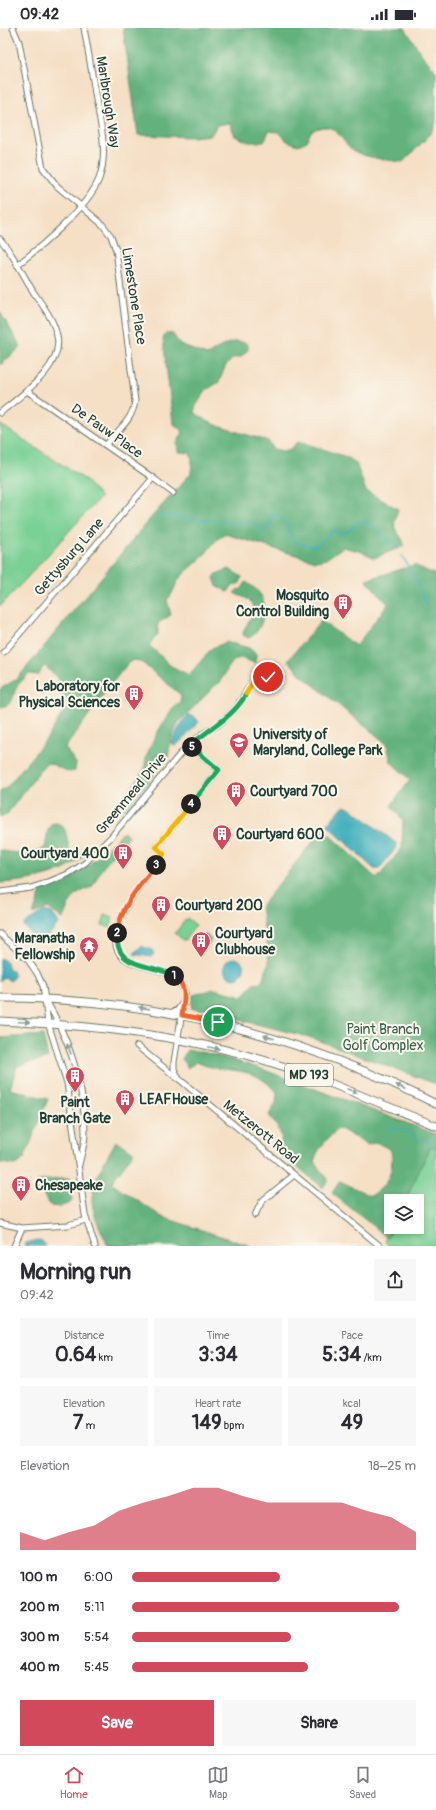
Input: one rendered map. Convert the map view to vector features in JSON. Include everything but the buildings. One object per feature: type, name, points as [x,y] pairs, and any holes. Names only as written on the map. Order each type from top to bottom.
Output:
[{"type":"main road","name":"MD 193","points":[[0,998],[109,1003],[218,1022],[319,1053],[369,1072],[436,1104]]},
{"type":"main road","points":[[172,1013],[178,1011],[184,1003]]},
{"type":"main road","name":"MD 193","points":[[0,1021],[60,1024],[176,1040],[245,1054],[340,1086],[436,1126]]},
{"type":"street","name":"Limestone Place","points":[[13,28],[19,42],[44,168],[57,186],[102,224],[114,243],[118,256],[131,357],[134,408],[128,419],[106,445]]},
{"type":"street","name":"Marlbrough Way","points":[[17,265],[47,242],[81,205],[98,180],[104,150],[84,28]]},
{"type":"street","points":[[0,239],[51,320],[58,342],[56,355],[51,366],[26,391],[0,413]]},
{"type":"street","name":"De Pauw Place","points":[[26,391],[106,445],[172,493]]},
{"type":"street","name":"Gettysburg Lane","points":[[4,652],[153,478]]},
{"type":"street","name":"Greenmead Drive","points":[[0,892],[31,888],[52,881],[68,874],[85,863],[111,837],[173,762],[202,734],[218,725],[236,708],[257,674],[277,682]]},
{"type":"street","points":[[179,1079],[174,1066],[176,1040],[185,993],[178,979],[172,975],[128,961],[119,951],[117,944],[119,922],[128,901],[164,854],[156,847],[219,770],[190,746]]},
{"type":"street","points":[[0,934],[20,952],[40,978],[46,999],[48,1023],[67,1083],[86,1220],[95,1246]]},
{"type":"street","points":[[46,999],[60,1024],[74,1060],[83,1101],[85,1136],[78,1170]]},
{"type":"street","name":"Metzerott Road","points":[[137,1046],[179,1079],[380,1246]]},
{"type":"street","points":[[255,1215],[262,1201],[294,1175]]},
{"type":"street","points":[[0,1223],[22,1228],[68,1225],[86,1220]]},
{"type":"street","points":[[14,1246],[22,1228]]},
{"type":"green space","points":[[123,28],[405,28],[422,55],[436,71],[436,123],[429,136],[403,162],[375,158],[358,153],[346,144],[338,133],[328,127],[311,131],[307,141],[298,145],[287,141],[279,132],[269,131],[264,142],[249,142],[235,136],[230,123],[217,125],[211,135],[192,137],[138,135]]},
{"type":"green space","points":[[0,312],[21,347],[0,365]]},
{"type":"green space","points":[[166,333],[173,334],[180,345],[207,355],[232,342],[242,342],[248,344],[248,350],[241,357],[233,358],[225,367],[219,382],[206,390],[194,412],[209,422],[221,427],[268,441],[274,449],[283,451],[291,449],[296,443],[301,442],[347,457],[356,463],[366,491],[398,509],[395,526],[404,546],[374,558],[363,552],[343,547],[326,559],[316,561],[225,534],[222,536],[214,542],[206,553],[179,579],[172,594],[167,600],[171,615],[158,623],[158,634],[149,645],[171,666],[189,675],[212,648],[227,642],[249,648],[256,654],[255,663],[242,658],[236,659],[221,680],[178,723],[171,740],[168,757],[128,808],[123,810],[119,807],[119,803],[145,769],[147,754],[151,745],[174,706],[180,702],[181,695],[140,661],[134,660],[129,662],[108,688],[65,748],[76,763],[75,771],[69,772],[49,763],[45,764],[7,814],[0,817],[0,792],[8,786],[48,737],[69,703],[61,694],[61,682],[45,666],[42,668],[39,675],[29,674],[17,686],[11,702],[0,707],[0,689],[17,679],[149,520],[191,473],[192,459],[190,453],[178,452],[177,444],[183,432],[173,423],[163,339]]},
{"type":"green space","points":[[1,425],[84,479],[101,497],[0,606]]},
{"type":"green space","name":"Paint Branch Golf Complex","points":[[414,565],[436,575],[436,1084],[309,1037],[191,1008],[193,995],[214,989],[243,996],[253,984],[261,983],[269,962],[261,906],[323,829],[377,879],[402,848],[403,820],[391,806],[410,780],[391,762],[387,744],[300,674],[288,660],[321,621],[356,646],[388,604],[366,580]]},
{"type":"green space","points":[[229,569],[242,577],[240,583],[232,586],[228,592],[217,586],[214,578],[216,574]]},
{"type":"green space","points":[[246,582],[261,595],[264,602],[264,614],[260,626],[253,636],[248,638],[243,635],[254,608],[249,600],[234,593],[238,589],[241,590]]},
{"type":"green space","points":[[54,823],[59,824],[65,829],[70,852],[74,855],[82,853],[83,857],[74,864],[44,877],[0,883],[0,850],[22,853],[45,848],[48,829]]},
{"type":"green space","points":[[123,832],[129,836],[101,870],[92,887],[80,892],[73,898],[63,919],[48,908],[33,914],[42,889],[77,873],[104,851]]},
{"type":"green space","points":[[105,915],[113,918],[110,927],[102,925]]},
{"type":"green space","points":[[187,918],[196,925],[184,941],[175,933]]},
{"type":"green space","points":[[43,1035],[48,1058],[17,1066],[10,1089],[48,1099],[24,1159],[15,1165],[0,1163],[0,1038]]},
{"type":"green space","points":[[187,1050],[207,1053],[256,1067],[436,1134],[436,1148],[430,1148],[408,1194],[384,1194],[384,1234],[390,1234],[388,1238],[332,1193],[340,1181],[371,1196],[377,1192],[386,1182],[391,1171],[391,1150],[376,1142],[368,1145],[339,1128],[323,1144],[316,1155],[315,1159],[318,1167],[328,1179],[323,1188],[277,1150],[281,1141],[280,1132],[269,1115],[276,1103],[277,1092],[265,1081],[247,1073],[213,1067],[197,1062],[187,1068],[182,1059]]},
{"type":"green space","points":[[116,1141],[134,1152],[111,1183],[162,1217],[251,1246],[108,1246],[95,1217],[92,1199],[95,1183]]},
{"type":"green space","points":[[426,1141],[436,1142],[436,1246],[389,1246],[385,1242],[388,1234],[424,1234],[424,1194],[405,1194]]},
{"type":"green space","points":[[69,1178],[72,1200],[70,1203],[59,1207],[51,1206],[40,1190],[38,1181]]},
{"type":"water","points":[[188,715],[195,717],[199,722],[176,746],[173,745],[172,742],[177,731]]},
{"type":"water","points":[[343,806],[349,807],[396,843],[396,848],[379,869],[374,869],[327,825]]},
{"type":"water","points":[[44,911],[52,913],[59,923],[44,941],[39,941],[30,936],[30,932],[23,926],[25,923]]},
{"type":"water","points":[[206,935],[210,938],[210,941],[203,950],[197,945],[202,936]]},
{"type":"water","points":[[141,946],[152,950],[154,954],[151,957],[134,954]]},
{"type":"water","points":[[0,958],[7,962],[9,970],[12,971],[14,976],[11,981],[4,978],[0,981]]},
{"type":"water","points":[[234,958],[241,961],[244,968],[241,975],[234,978],[227,975],[224,968],[227,961]]},
{"type":"water","points":[[38,1240],[42,1241],[46,1246],[24,1246],[26,1243]]},
{"type":"waterway","points":[[159,515],[245,524],[254,523],[264,530],[270,526],[271,516],[276,515],[283,520],[293,540],[297,543],[313,546],[318,545],[332,531],[335,530],[340,534],[349,531],[357,521],[372,524],[398,550]]},
{"type":"waterway","points":[[402,556],[417,581],[427,605],[436,612]]},
{"type":"waterway","points":[[389,1126],[409,1132],[416,1138],[436,1144]]},
{"type":"place","name":"Mosquito Control Building","points":[[343,620]]},
{"type":"place","name":"Laboratory for Physical Sciences","points":[[134,711]]},
{"type":"place","name":"University of Maryland, College Park","points":[[239,759]]},
{"type":"place","name":"Courtyard 700","points":[[236,808]]},
{"type":"place","name":"Courtyard 600","points":[[222,851]]},
{"type":"place","name":"Courtyard 400","points":[[123,870]]},
{"type":"place","name":"Courtyard 200","points":[[161,922]]},
{"type":"place","name":"Courtyard Clubhouse","points":[[201,958]]},
{"type":"place","name":"Maranatha Fellowship","points":[[89,963]]},
{"type":"place","name":"Paint Branch Gate","points":[[75,1093]]},
{"type":"place","name":"LEAFHouse","points":[[125,1116]]},
{"type":"place","name":"Chesapeake","points":[[21,1202]]},
{"type":"route","points":[[218,1022],[182,1015],[185,993],[182,984],[172,975],[128,961],[119,951],[117,944],[117,932],[122,913],[128,901],[164,854],[156,847],[219,770],[190,746],[202,734],[218,725],[236,708],[257,674],[268,677]]}]
